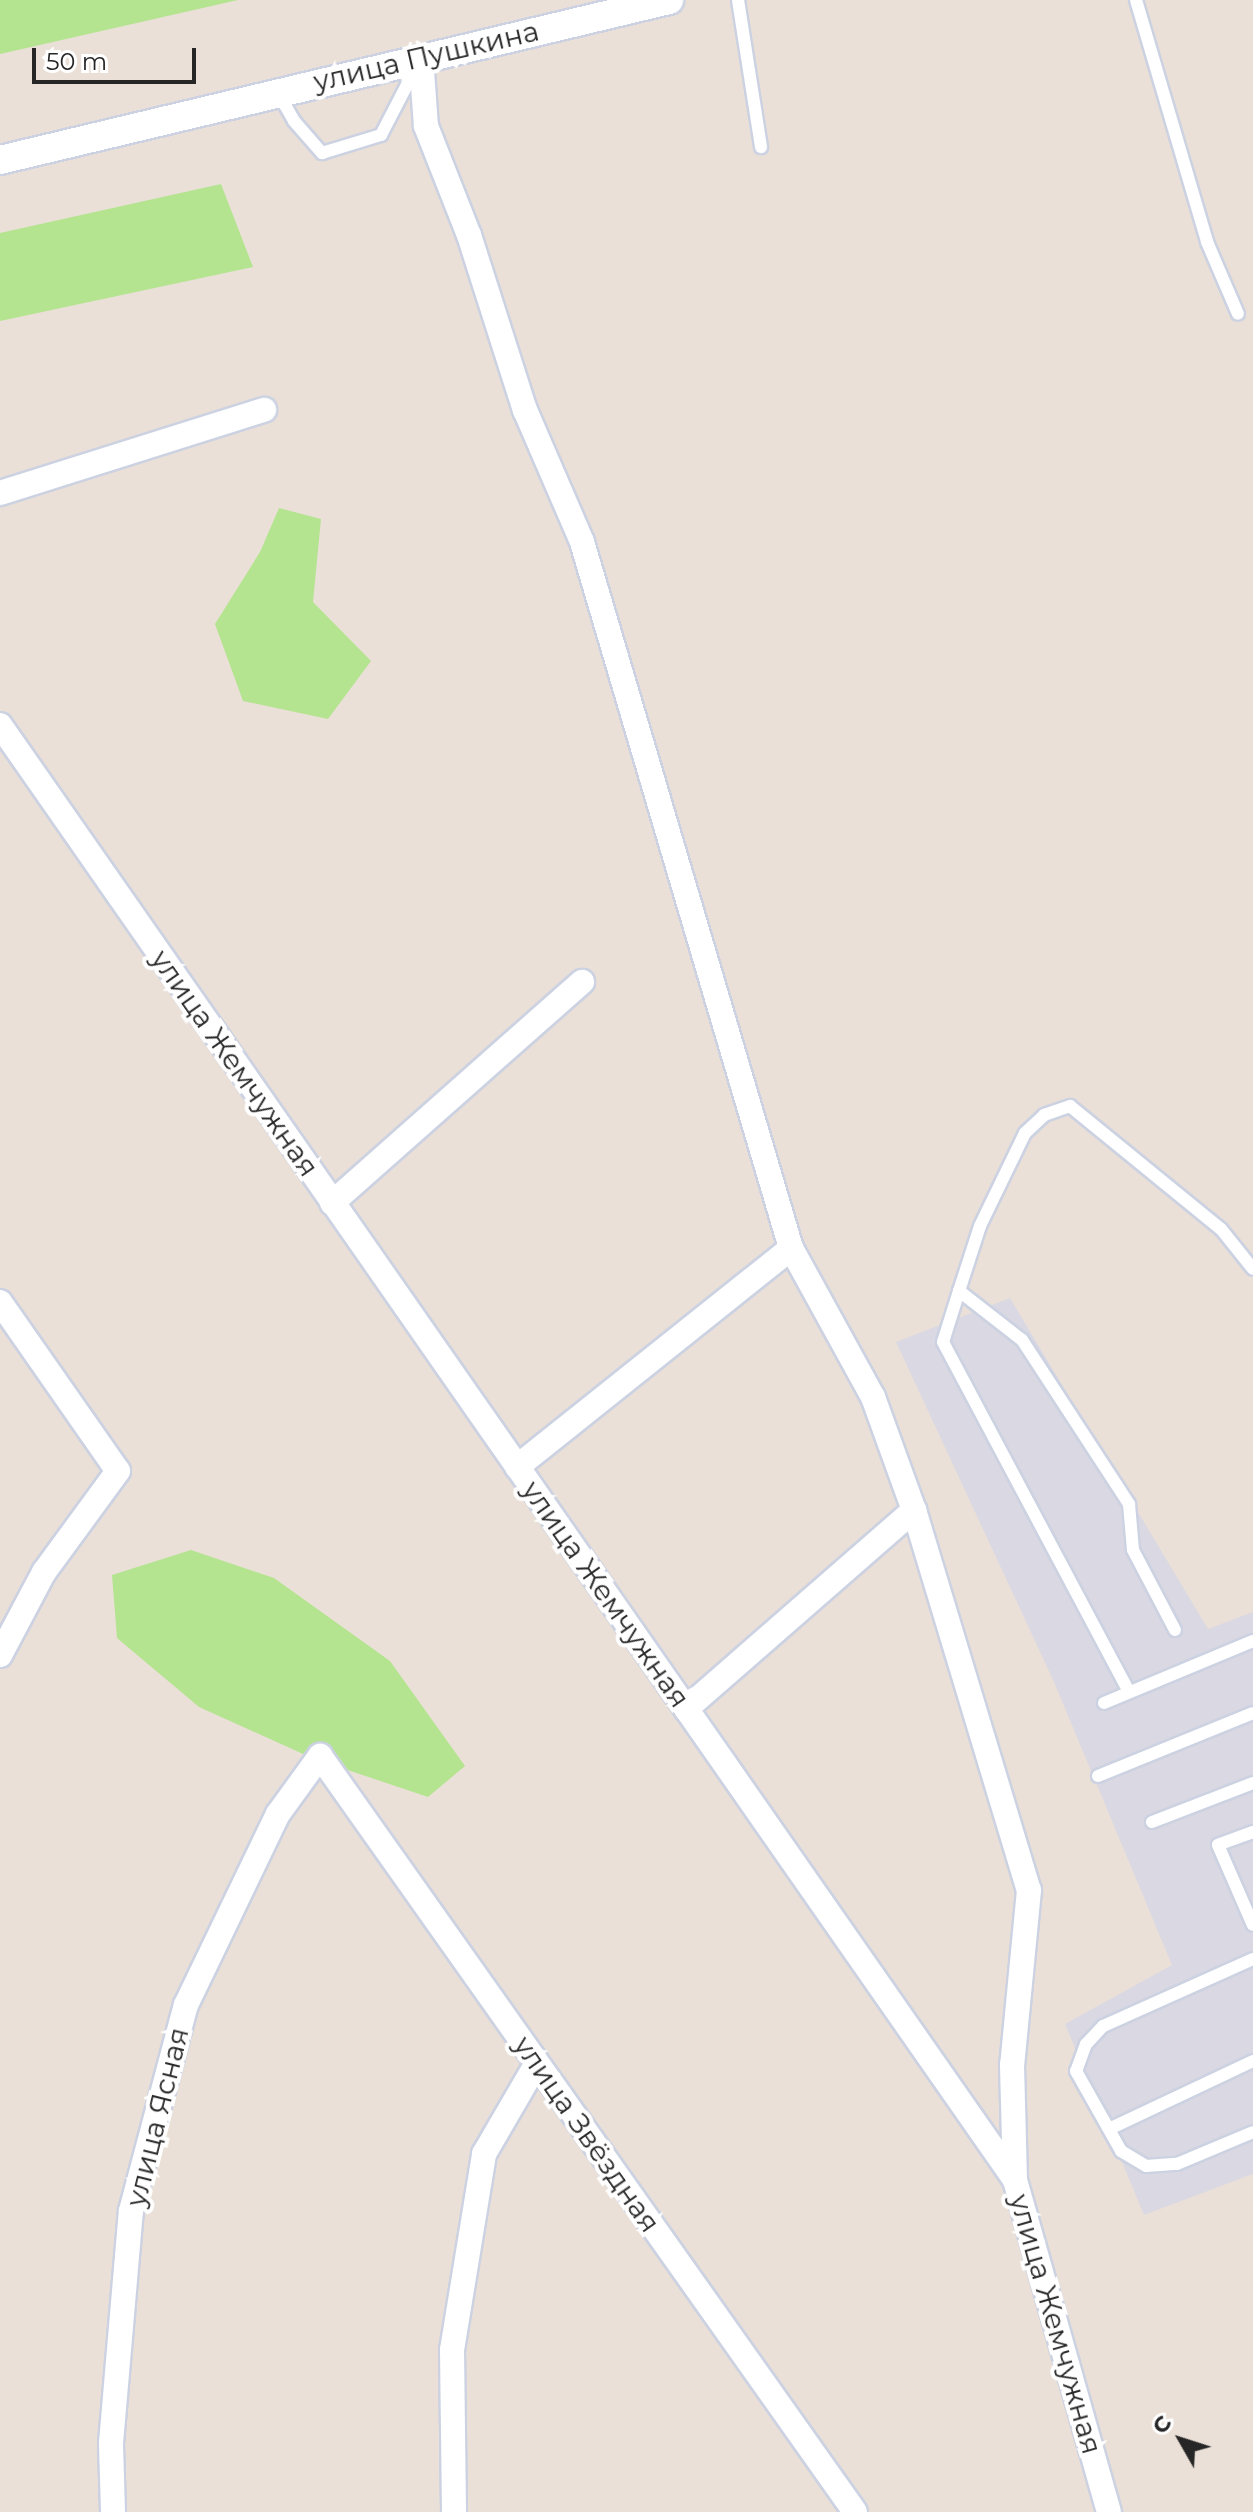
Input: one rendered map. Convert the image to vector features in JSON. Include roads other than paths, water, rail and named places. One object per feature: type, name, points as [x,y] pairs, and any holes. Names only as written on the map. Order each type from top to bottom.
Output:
[{"type":"street","name":"улица Пушкина","points":[[0,160],[412,59],[592,9],[669,0]]},
{"type":"street","points":[[412,59],[426,126],[469,235],[525,410],[582,542],[791,1248],[873,1397],[914,1510],[1029,1890],[1012,2065],[1015,2180]]},
{"type":"street","points":[[0,493],[264,410]]},
{"type":"street","name":"улица Жемчужная","points":[[0,725],[1015,2180],[1109,2512]]},
{"type":"street","points":[[332,1203],[582,982]]},
{"type":"street","points":[[517,1467],[791,1248]]},
{"type":"street","points":[[0,1302],[118,1471],[44,1572],[0,1655]]},
{"type":"street","points":[[686,1709],[914,1510]]},
{"type":"street","name":"улица Звёздная","points":[[320,1756],[855,2512]]},
{"type":"street","name":"улица Ясная","points":[[113,2512],[111,2443],[131,2211],[186,2005],[278,1814],[320,1756]]},
{"type":"street","points":[[454,2512],[452,2350],[484,2154],[537,2063]]},
{"type":"lane","points":[[738,0],[761,147]]},
{"type":"lane","points":[[1136,0],[1207,242],[1238,314]]},
{"type":"lane","points":[[277,90],[294,121],[322,153],[381,135],[408,83],[412,59]]},
{"type":"lane","points":[[1129,1692],[943,1342],[980,1226],[1025,1133],[1044,1115],[1070,1106],[1221,1229],[1253,1269]]},
{"type":"lane","points":[[959,1291],[1022,1340],[1129,1504],[1133,1550],[1175,1630]]},
{"type":"lane","points":[[1104,1703],[1253,1641]]},
{"type":"lane","points":[[1098,1776],[1253,1713]]},
{"type":"lane","points":[[1152,1822],[1253,1783]]},
{"type":"lane","points":[[1253,1832],[1218,1845],[1253,1925]]},
{"type":"lane","points":[[1253,1959],[1103,2026],[1086,2044],[1076,2071],[1121,2151],[1146,2166],[1177,2164],[1253,2132]]},
{"type":"lane","points":[[1109,2129],[1253,2061]]}]
